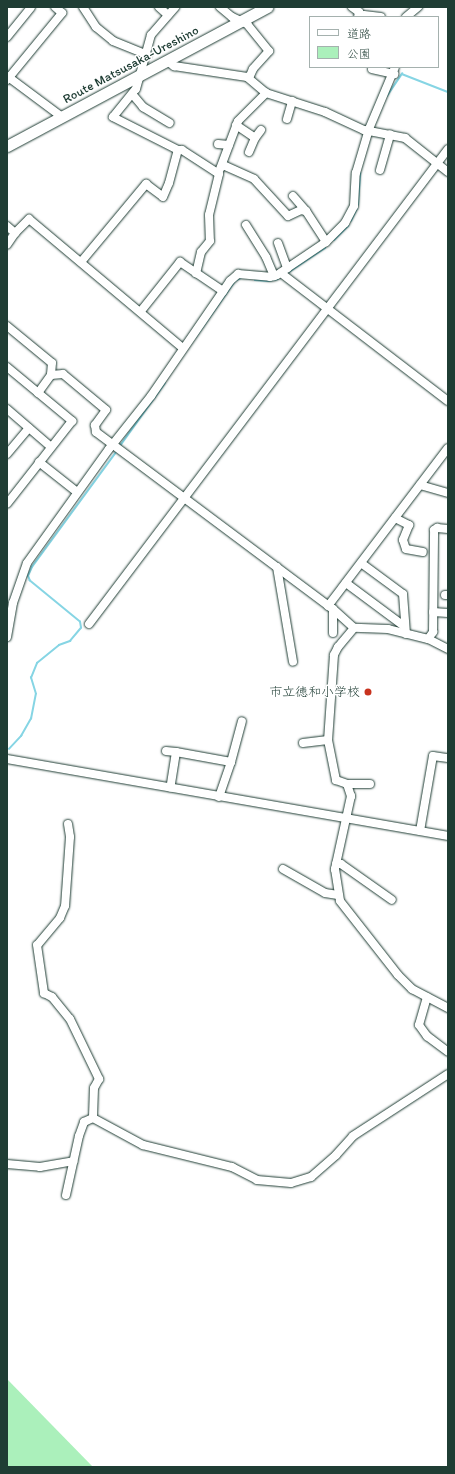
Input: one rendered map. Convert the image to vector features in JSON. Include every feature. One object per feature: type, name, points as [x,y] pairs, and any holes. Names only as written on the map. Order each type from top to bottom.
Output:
[{"type":"main road","name":"Route Matsusaka-Ureshino","points":[[7,146],[267,7]]},
{"type":"street","points":[[7,37],[31,7]]},
{"type":"street","points":[[54,7],[62,13],[8,78],[62,117]]},
{"type":"street","points":[[83,7],[96,28],[113,41],[146,55]]},
{"type":"street","points":[[159,7],[168,15]]},
{"type":"street","points":[[176,7],[151,35],[141,74],[133,95],[113,116],[178,150],[202,157],[220,168],[254,180],[288,216],[302,210],[306,211]]},
{"type":"street","points":[[220,7],[256,32],[269,51],[253,69],[249,78]]},
{"type":"street","points":[[352,7],[359,12],[361,16]]},
{"type":"street","points":[[167,61],[174,66],[249,78],[266,92],[325,112],[364,130],[369,129],[405,138],[448,172]]},
{"type":"street","points":[[7,638],[10,604],[27,563],[112,444],[151,396],[223,291],[238,274],[281,272],[326,242],[345,223],[354,206],[356,173],[369,129],[395,70],[372,69]]},
{"type":"street","points":[[196,273],[201,252],[210,241],[209,215],[220,168],[236,125],[266,92]]},
{"type":"street","points":[[133,95],[143,107],[170,124]]},
{"type":"street","points":[[287,119],[292,101]]},
{"type":"street","points":[[236,125],[255,138]]},
{"type":"street","points":[[249,152],[255,138],[261,130]]},
{"type":"street","points":[[380,170],[390,134]]},
{"type":"street","points":[[218,144],[229,145]]},
{"type":"street","points":[[89,624],[448,149]]},
{"type":"street","points":[[81,262],[146,184],[164,197],[178,150]]},
{"type":"street","points":[[293,196],[306,211],[326,242]]},
{"type":"street","points":[[7,245],[15,233],[29,219],[141,311],[183,348]]},
{"type":"street","points":[[246,225],[266,257],[281,272],[326,310],[448,401]]},
{"type":"street","points":[[7,226],[15,233]]},
{"type":"street","points":[[278,243],[281,272]]},
{"type":"street","points":[[141,311],[180,262],[223,291]]},
{"type":"street","points":[[7,326],[52,363],[51,375],[38,393]]},
{"type":"street","points":[[7,367],[72,421],[50,446],[7,504]]},
{"type":"street","points":[[51,375],[63,374],[106,410],[96,425],[96,432],[277,567],[354,628],[405,630],[448,649]]},
{"type":"street","points":[[7,409],[50,446]]},
{"type":"street","points":[[7,454],[29,428]]},
{"type":"street","points":[[333,634],[330,608],[346,583],[448,448]]},
{"type":"street","points":[[39,462],[77,492]]},
{"type":"street","points":[[420,485],[448,493]]},
{"type":"street","points":[[395,518],[409,525],[403,540],[406,549],[423,552]]},
{"type":"street","points":[[428,639],[433,632],[434,530],[437,528],[448,529]]},
{"type":"street","points":[[361,563],[403,594],[405,630]]},
{"type":"street","points":[[277,567],[293,662]]},
{"type":"street","points":[[346,583],[405,630]]},
{"type":"street","points":[[433,612],[448,613]]},
{"type":"street","points":[[354,628],[338,647],[334,655],[328,740],[336,780],[347,784],[370,784]]},
{"type":"street","points":[[219,797],[231,762],[242,721]]},
{"type":"street","points":[[303,743],[328,740]]},
{"type":"street","points":[[166,751],[231,762]]},
{"type":"street","points":[[170,788],[176,752]]},
{"type":"street","points":[[420,831],[433,756],[448,758]]},
{"type":"street","points":[[7,759],[448,836]]},
{"type":"street","points":[[347,784],[351,796],[336,864],[338,895],[340,901],[398,975],[412,989],[448,1008]]},
{"type":"street","points":[[68,824],[70,837],[65,906],[60,918],[37,945],[44,993],[52,997],[70,1019],[99,1079],[94,1088],[93,1118]]},
{"type":"street","points":[[336,864],[341,864],[392,900]]},
{"type":"street","points":[[283,869],[325,893],[338,895]]},
{"type":"street","points":[[427,997],[419,1025],[427,1036],[448,1052]]},
{"type":"street","points":[[93,1118],[144,1145],[232,1167],[245,1176],[257,1180],[291,1183],[311,1177],[336,1155],[353,1136],[448,1074]]},
{"type":"street","points":[[66,1195],[73,1161],[84,1122],[93,1118]]},
{"type":"street","points":[[7,1164],[40,1167],[73,1161]]},
{"type":"green space","points":[[7,1379],[93,1467],[7,1467]]},
{"type":"waterway","points":[[387,96],[402,74],[448,92]]},
{"type":"waterway","points":[[358,205],[360,173]]},
{"type":"waterway","points":[[351,221],[357,208]]},
{"type":"waterway","points":[[334,240],[348,226]]},
{"type":"waterway","points":[[286,274],[325,248]]},
{"type":"waterway","points":[[195,338],[235,281],[241,278]]},
{"type":"waterway","points":[[255,280],[268,281],[278,279]]},
{"type":"waterway","points":[[120,446],[165,383]]},
{"type":"waterway","points":[[9,749],[21,736],[31,719],[36,694],[31,678],[37,663],[59,645],[70,641],[81,628],[80,622],[30,581],[28,576],[32,567],[117,451]]},
{"type":"place","name":"市立徳和小学校","points":[[368,692]]}]
